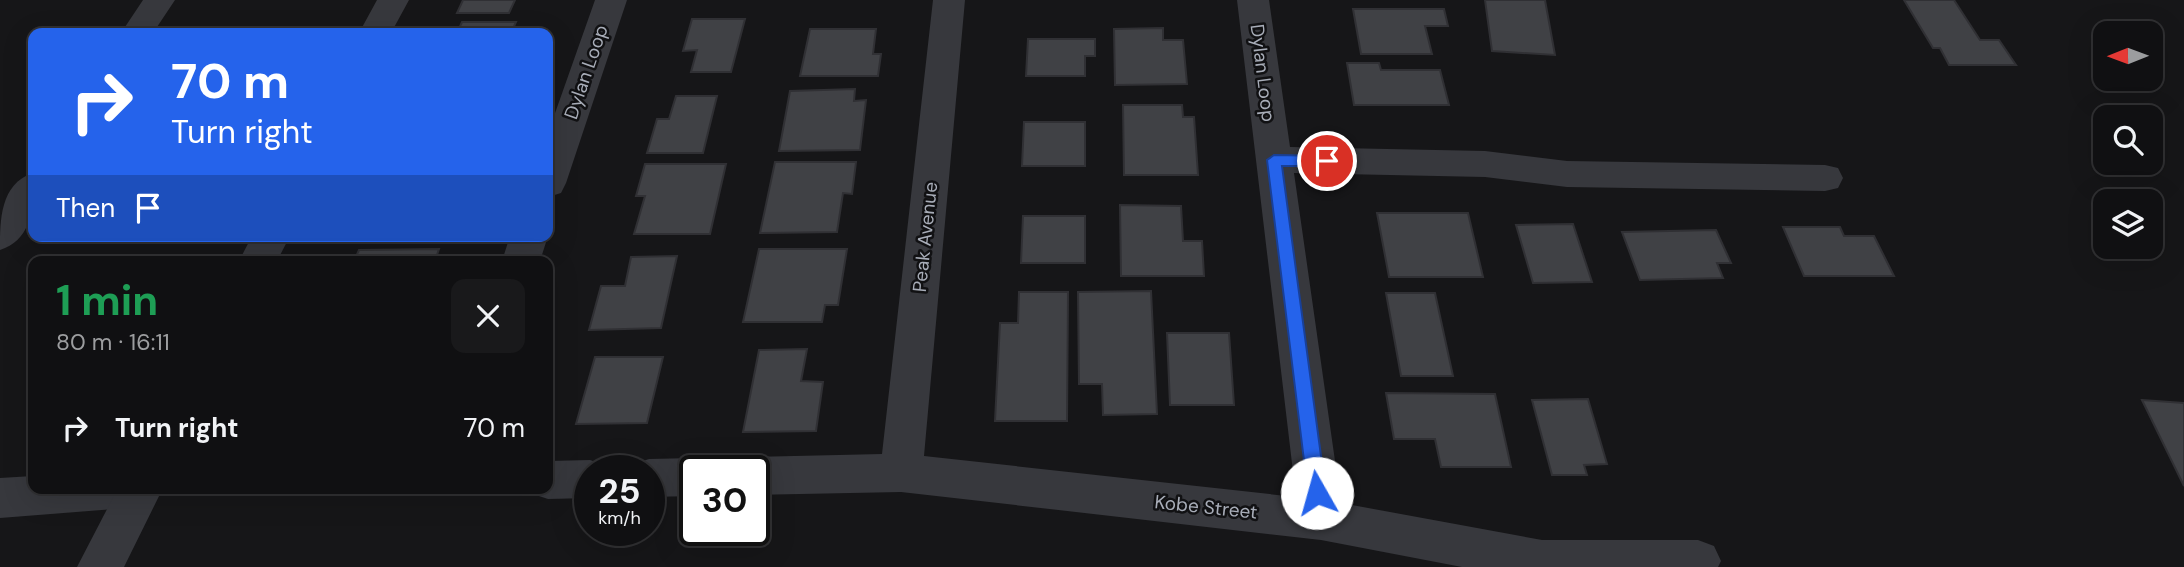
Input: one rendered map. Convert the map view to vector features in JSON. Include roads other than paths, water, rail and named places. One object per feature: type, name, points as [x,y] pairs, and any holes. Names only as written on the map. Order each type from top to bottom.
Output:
[{"type":"street","points":[[140,28],[159,0]]},
{"type":"street","points":[[379,28],[393,0]]},
{"type":"street","name":"Dylan Loop","points":[[553,168],[611,0]]},
{"type":"street","name":"Peak Avenue","points":[[901,473],[948,0]]},
{"type":"street","name":"Dylan Loop","points":[[1253,0],[1321,520]]},
{"type":"street","points":[[1274,160],[1485,164],[1567,174],[1825,178]]},
{"type":"street","points":[[0,236],[28,194]]},
{"type":"street","name":"Kobe Street","points":[[770,476],[901,473],[1321,520],[1542,561],[1698,561]]},
{"type":"street","points":[[553,480],[574,479]]},
{"type":"street","points":[[0,498],[51,494]]},
{"type":"street","points":[[100,567],[138,494]]}]
